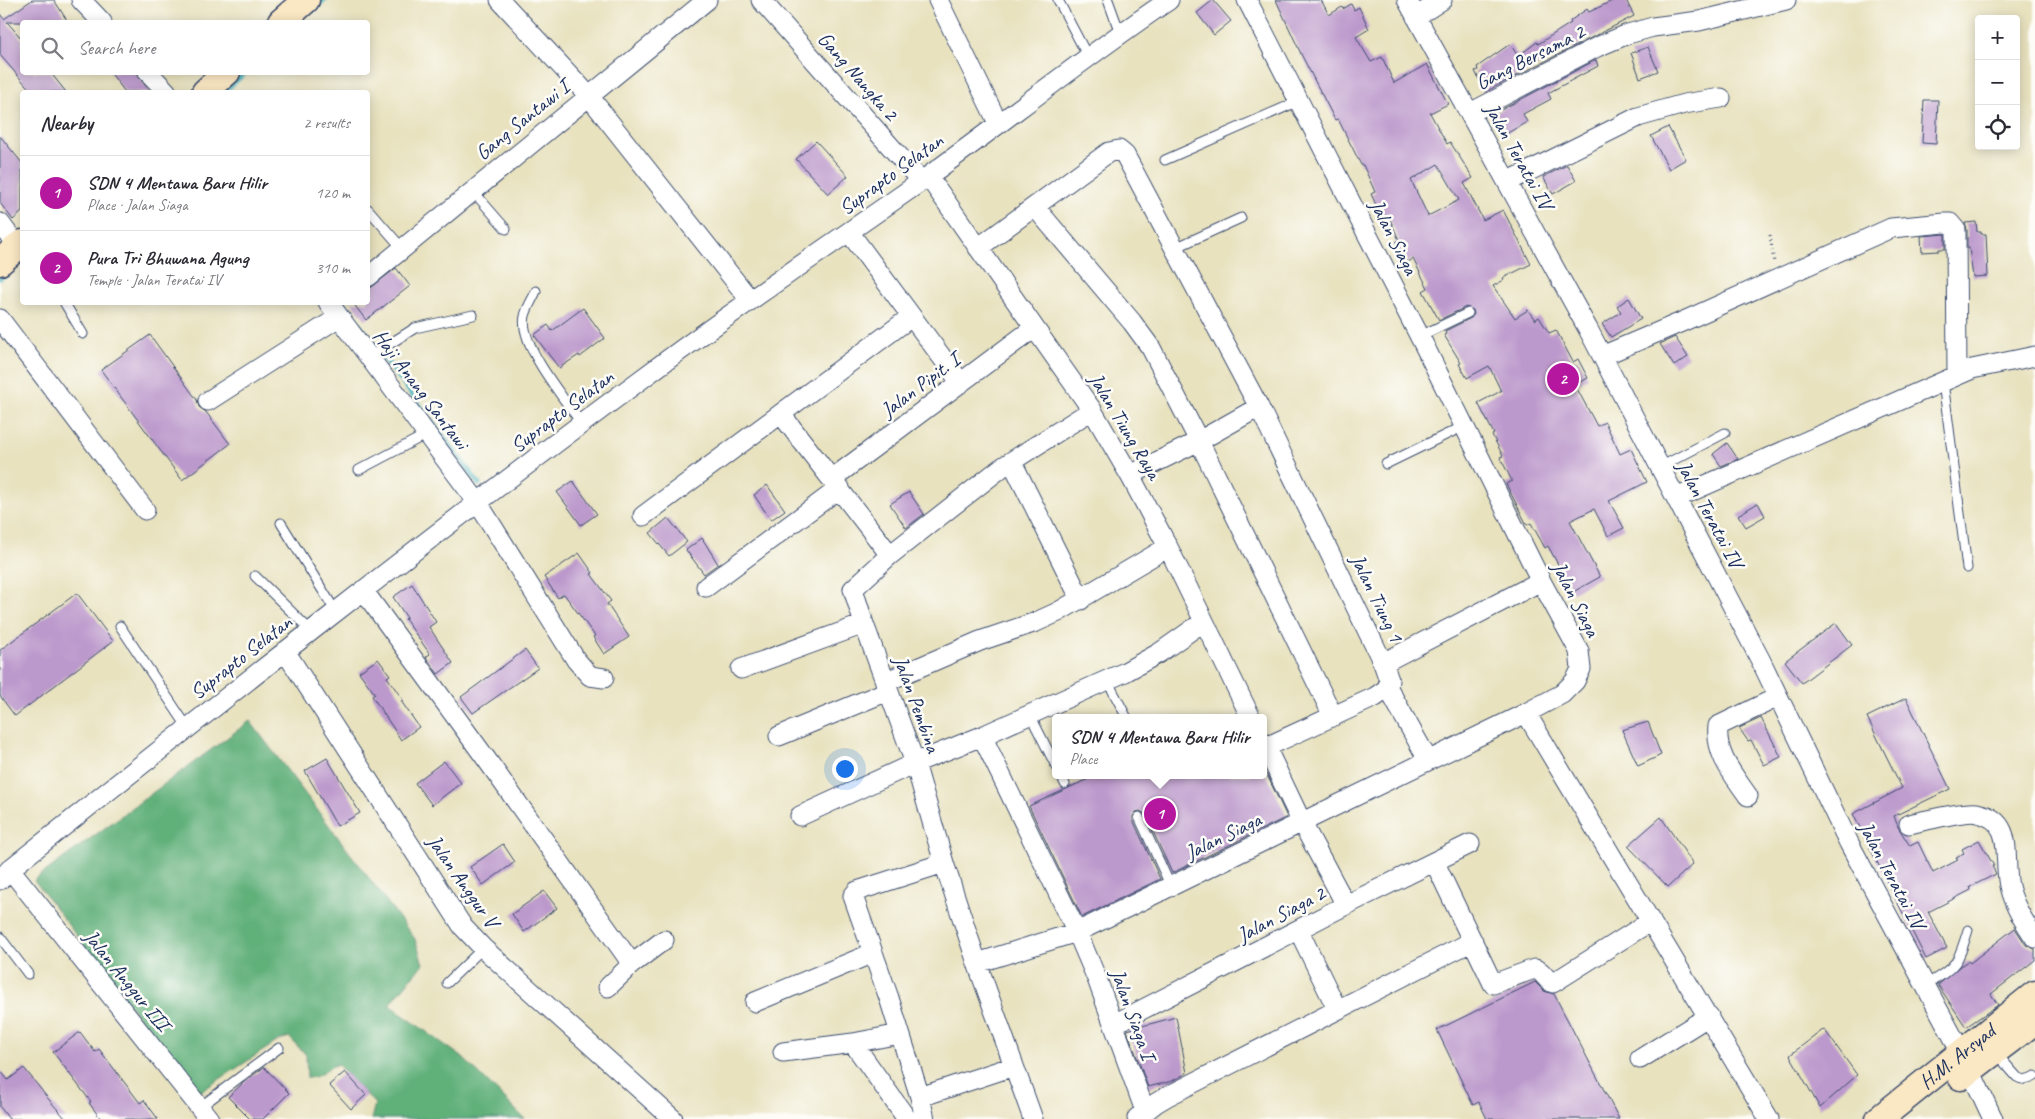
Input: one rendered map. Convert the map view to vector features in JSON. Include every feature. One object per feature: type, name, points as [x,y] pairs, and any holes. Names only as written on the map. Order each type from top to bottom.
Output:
[{"type":"street","points":[[81,0],[100,20]]},
{"type":"street","points":[[283,20],[306,0]]},
{"type":"street","points":[[500,0],[588,96],[750,300]]},
{"type":"street","name":"Gang Santawi I","points":[[370,274],[707,0]]},
{"type":"street","name":"Gang Nangka 2","points":[[761,0],[924,179]]},
{"type":"street","points":[[938,0],[998,123]]},
{"type":"street","name":"Suprapto Selatan","points":[[5,875],[363,590],[582,424],[750,300],[924,179],[1088,57],[1169,0]]},
{"type":"street","name":"Jalan Siaga","points":[[977,964],[1077,932],[1171,887],[1562,694],[1575,681],[1582,669],[1579,651],[1541,581],[1420,336],[1247,0]]},
{"type":"street","name":"Jalan Teratai IV","points":[[1407,0],[1602,356],[1778,697],[1849,843],[1926,985],[1993,1119]]},
{"type":"street","points":[[1416,17],[1442,0]]},
{"type":"street","name":"Gang Bersama 2","points":[[1470,113],[1597,47],[1628,34],[1699,21],[1786,0]]},
{"type":"street","points":[[151,75],[165,90]]},
{"type":"street","points":[[207,90],[224,75]]},
{"type":"street","points":[[1507,182],[1638,117],[1684,104],[1720,98]]},
{"type":"street","name":"Jalan Tiung 1","points":[[1035,207],[1110,152],[1119,150],[1125,154],[1259,407],[1384,663],[1389,680],[1388,688]]},
{"type":"street","name":"Jalan Tiung Raya","points":[[924,179],[978,248],[1092,410],[1130,475],[1168,548],[1249,714]]},
{"type":"street","points":[[978,248],[1035,207],[1143,336],[1151,348],[1198,441],[1333,716]]},
{"type":"street","points":[[0,222],[14,251]]},
{"type":"street","points":[[1602,356],[1891,228],[1950,223],[1956,230],[1950,378]]},
{"type":"street","points":[[849,232],[961,383]]},
{"type":"street","points":[[208,401],[333,307]]},
{"type":"street","name":"Haji Anang Santawi","points":[[333,307],[478,503],[576,660],[590,676],[604,678]]},
{"type":"street","points":[[643,516],[911,317]]},
{"type":"street","points":[[0,318],[145,510]]},
{"type":"street","name":"Jalan Pipit. I","points":[[706,587],[961,383],[1034,328]]},
{"type":"street","points":[[1676,498],[1950,378],[1972,370],[2035,356]]},
{"type":"street","points":[[1130,475],[1198,441],[1259,407]]},
{"type":"street","name":"Jalan Pembina","points":[[1033,1119],[977,964],[944,863],[915,763],[853,589],[890,556],[1012,462],[1092,410]]},
{"type":"street","points":[[781,414],[836,483],[890,556]]},
{"type":"street","points":[[1012,462],[1081,600]]},
{"type":"street","points":[[779,736],[980,641],[1036,622],[1081,600],[1168,548]]},
{"type":"street","points":[[1384,663],[1541,581]]},
{"type":"street","points":[[363,590],[632,964]]},
{"type":"street","points":[[800,816],[915,763],[982,736],[1144,663],[1203,622]]},
{"type":"street","points":[[741,669],[864,624]]},
{"type":"street","name":"Jalan Anggur V","points":[[285,651],[464,927],[483,948],[673,1119]]},
{"type":"street","points":[[1267,744],[1375,697],[1388,688],[1428,760]]},
{"type":"street","points":[[1748,796],[1722,756],[1717,737],[1718,726],[1778,697]]},
{"type":"street","points":[[1526,713],[1769,1119]]},
{"type":"street","name":"Jalan Siaga I","points":[[982,736],[1077,932],[1114,1024],[1141,1115]]},
{"type":"street","points":[[1267,749],[1302,823],[1346,905]]},
{"type":"street","points":[[1909,824],[1976,812],[1995,819],[2006,838],[2006,872],[2010,890],[2018,911],[2035,938]]},
{"type":"street","name":"Jalan Siaga 2","points":[[1114,1024],[1299,931],[1346,905],[1435,863],[1470,844]]},
{"type":"street","points":[[925,1119],[900,1034],[853,899],[855,892],[944,863]]},
{"type":"street","points":[[1435,863],[1493,984],[1534,969],[1541,972],[1553,983],[1651,921]]},
{"type":"street","name":"Jalan Anggur III","points":[[5,875],[204,1113]]},
{"type":"street","points":[[1299,931],[1337,1009]]},
{"type":"street","points":[[608,987],[632,964],[664,940]]},
{"type":"street","points":[[1141,1115],[1166,1097],[1473,941]]},
{"type":"street","points":[[755,1002],[873,953]]},
{"type":"street","name":"H.M. Arsyad","points":[[1908,1119],[2035,994]]},
{"type":"street","points":[[1640,1059],[1709,1016]]},
{"type":"street","name":"H.M. Arsyad","points":[[1879,1119],[1966,1062],[1994,1051],[2035,1020]]},
{"type":"street","points":[[783,1052],[853,1043],[900,1034]]},
{"type":"street","points":[[853,1043],[907,1119]]},
{"type":"street","points":[[920,1097],[1014,1066]]},
{"type":"lane","points":[[1058,0],[1088,57]]},
{"type":"lane","points":[[1108,0],[1120,34]]},
{"type":"lane","points":[[1165,160],[1299,101]]},
{"type":"lane","points":[[472,190],[506,229]]},
{"type":"lane","points":[[370,211],[402,248]]},
{"type":"lane","points":[[1175,248],[1240,218]]},
{"type":"lane","points":[[536,291],[525,317],[526,338],[538,361],[582,424]]},
{"type":"lane","points":[[66,305],[83,334]]},
{"type":"lane","points":[[1420,336],[1468,312]]},
{"type":"lane","points":[[369,357],[415,328],[473,315]]},
{"type":"lane","points":[[1950,378],[1967,568]]},
{"type":"lane","points":[[1386,464],[1464,426]]},
{"type":"lane","points":[[1660,467],[1725,433]]},
{"type":"lane","points":[[359,470],[427,434]]},
{"type":"lane","points":[[281,523],[336,612]]},
{"type":"lane","points":[[255,576],[311,631]]},
{"type":"lane","points":[[120,626],[188,728]]},
{"type":"lane","points":[[1107,680],[1125,714]]},
{"type":"lane","points":[[1030,714],[1052,758]]},
{"type":"lane","points":[[1140,817],[1171,887]]},
{"type":"lane","points":[[1926,985],[1951,968],[1958,960],[1968,930]]},
{"type":"lane","points":[[0,937],[28,974]]},
{"type":"lane","points":[[447,983],[483,948]]},
{"type":"lane","points":[[204,1113],[279,1048]]},
{"type":"lane","points":[[1994,1051],[2016,1077],[2028,1079],[2035,1076]]},
{"type":"path","points":[[1770,235],[1776,280]]},
{"type":"green space","points":[[250,721],[415,939],[423,964],[389,1005],[462,1057],[525,1119],[371,1119],[375,1104],[337,1064],[319,1075],[307,1078],[306,1055],[289,1037],[278,1041],[197,1094],[34,880]]},
{"type":"building","points":[[32,0],[54,0],[67,20],[20,20],[20,22],[7,22],[20,37],[20,75],[52,75],[64,90],[30,90],[0,55],[0,14],[4,19]]},
{"type":"building","points":[[1213,0],[1231,21],[1214,35],[1197,13]]},
{"type":"building","points":[[1276,0],[1321,0],[1329,15],[1351,4],[1354,10],[1359,7],[1369,29],[1356,37],[1371,62],[1382,57],[1394,83],[1427,64],[1448,104],[1430,113],[1447,144],[1450,142],[1473,178],[1464,183],[1483,220],[1503,210],[1531,264],[1503,278],[1504,280],[1493,286],[1515,318],[1528,310],[1535,320],[1539,317],[1549,333],[1556,330],[1573,362],[1578,359],[1588,378],[1575,385],[1597,426],[1605,422],[1620,454],[1631,449],[1647,482],[1609,501],[1624,528],[1608,536],[1594,509],[1570,521],[1600,577],[1573,592],[1548,546],[1545,548],[1531,523],[1527,525],[1506,484],[1512,481],[1500,457],[1503,456],[1492,435],[1494,434],[1478,403],[1501,391],[1489,366],[1467,378],[1459,364],[1461,363],[1444,335],[1446,334],[1445,331],[1471,318],[1474,314],[1473,310],[1466,307],[1439,320],[1423,291],[1428,288],[1413,259],[1406,263],[1396,242],[1399,240],[1388,215],[1382,218],[1371,194],[1375,192],[1363,165],[1361,165],[1338,119],[1335,120]],"holes":[[[1438,164],[1459,200],[1428,216],[1411,180]]]},
{"type":"building","points":[[1614,0],[1626,0],[1634,16],[1485,92],[1475,71],[1478,70],[1477,67],[1510,44],[1518,56],[1537,42],[1538,44],[1571,23],[1570,21],[1587,9],[1589,12]]},
{"type":"building","points":[[1648,47],[1658,71],[1640,78],[1631,53]]},
{"type":"building","points":[[1596,60],[1598,66],[1548,93],[1551,99],[1523,114],[1527,122],[1504,135],[1493,116],[1495,113]]},
{"type":"building","points":[[112,75],[137,75],[148,90],[124,90]]},
{"type":"building","points":[[1924,100],[1938,100],[1936,144],[1922,143]]},
{"type":"building","points":[[1668,127],[1686,159],[1669,169],[1651,136]]},
{"type":"building","points":[[0,136],[20,161],[20,214],[13,220],[0,203]]},
{"type":"building","points":[[816,141],[848,176],[828,194],[796,159]]},
{"type":"building","points":[[1567,165],[1576,181],[1553,194],[1543,177]]},
{"type":"building","points":[[1976,222],[1977,232],[1986,234],[1988,276],[1973,277],[1969,248],[1967,248],[1965,223]]},
{"type":"building","points":[[1945,234],[1945,249],[1922,252],[1921,236]]},
{"type":"building","points":[[396,268],[410,286],[366,320],[354,305],[370,305],[370,288]]},
{"type":"building","points":[[1629,298],[1641,319],[1611,337],[1602,324],[1621,312],[1617,306]]},
{"type":"building","points":[[583,308],[605,338],[580,357],[579,355],[559,368],[534,335],[548,325],[552,331]]},
{"type":"building","points":[[150,335],[197,400],[199,407],[206,412],[230,444],[182,480],[101,370]]},
{"type":"building","points":[[1675,337],[1688,357],[1674,366],[1660,344]]},
{"type":"building","points":[[1727,443],[1738,459],[1721,466],[1713,454]]},
{"type":"building","points":[[573,481],[597,514],[581,525],[557,492]]},
{"type":"building","points":[[767,485],[785,510],[771,520],[754,495]]},
{"type":"building","points":[[909,492],[924,514],[906,528],[890,504]]},
{"type":"building","points":[[1758,503],[1765,516],[1746,527],[1738,515]]},
{"type":"building","points":[[668,518],[687,542],[669,556],[650,533]]},
{"type":"building","points":[[702,538],[718,564],[704,574],[686,550]]},
{"type":"building","points":[[579,553],[593,573],[591,574],[611,601],[607,604],[629,637],[604,654],[593,637],[595,636],[564,594],[558,598],[544,577]]},
{"type":"building","points":[[412,584],[436,622],[429,627],[453,663],[438,674],[426,657],[430,654],[405,619],[407,618],[393,597]]},
{"type":"building","points":[[77,593],[113,641],[15,716],[0,696],[0,650]]},
{"type":"building","points":[[1836,623],[1852,645],[1802,683],[1785,661]]},
{"type":"building","points":[[525,650],[538,668],[473,713],[461,697]]},
{"type":"building","points":[[378,659],[390,675],[387,677],[419,727],[401,740],[372,696],[375,694],[359,672]]},
{"type":"building","points":[[1906,698],[1950,789],[1894,816],[1898,827],[1910,846],[1918,842],[1933,873],[1958,860],[1956,857],[1964,853],[1962,849],[1979,840],[1994,866],[1992,866],[1996,874],[1970,887],[1971,890],[1928,912],[1947,948],[1926,959],[1853,814],[1902,788],[1867,717]]},
{"type":"building","points":[[1761,718],[1781,757],[1764,765],[1751,740],[1748,741],[1739,728]]},
{"type":"building","points":[[1648,722],[1661,755],[1638,766],[1622,730]]},
{"type":"building","points":[[327,758],[360,813],[337,826],[305,771]]},
{"type":"building","points":[[444,761],[461,783],[432,805],[415,783]]},
{"type":"building","points":[[1267,775],[1287,817],[1172,873],[1145,814],[1140,811],[1136,812],[1133,820],[1160,879],[1082,917],[1029,806],[1088,779],[1267,779]]},
{"type":"building","points":[[1661,817],[1693,864],[1668,887],[1628,846]]},
{"type":"building","points":[[503,844],[515,862],[483,885],[470,867]]},
{"type":"building","points":[[544,891],[557,908],[524,932],[512,914]]},
{"type":"building","points":[[2015,928],[2026,945],[2035,949],[2035,960],[1991,994],[1998,1005],[1966,1027],[1938,985],[1960,966],[1968,961],[1970,963]]},
{"type":"building","points":[[1535,982],[1544,991],[1554,994],[1619,1119],[1487,1119],[1479,1102],[1473,1105],[1437,1030]]},
{"type":"building","points":[[1176,1017],[1187,1073],[1172,1081],[1148,1087],[1127,1030]]},
{"type":"building","points":[[1824,1029],[1857,1075],[1820,1108],[1790,1055]]},
{"type":"building","points":[[80,1032],[95,1052],[99,1049],[140,1103],[144,1100],[158,1119],[101,1119],[89,1103],[91,1102],[53,1052]]},
{"type":"building","points":[[264,1067],[289,1093],[263,1119],[250,1119],[228,1097]]},
{"type":"building","points":[[24,1068],[66,1119],[9,1119],[0,1107],[0,1070],[8,1080]]},
{"type":"building","points":[[345,1072],[366,1095],[351,1109],[329,1085]]},
{"type":"waterway","points":[[313,10],[324,0]]},
{"type":"waterway","points":[[226,90],[243,75]]},
{"type":"waterway","points":[[0,278],[11,269]]},
{"type":"waterway","points":[[344,305],[479,484]]},
{"type":"place","name":"Pura Tri Bhuwana Agung","points":[[1563,379]]},
{"type":"place","name":"SDN 4 Mentawa Baru Hilir","points":[[1160,814]]}]
